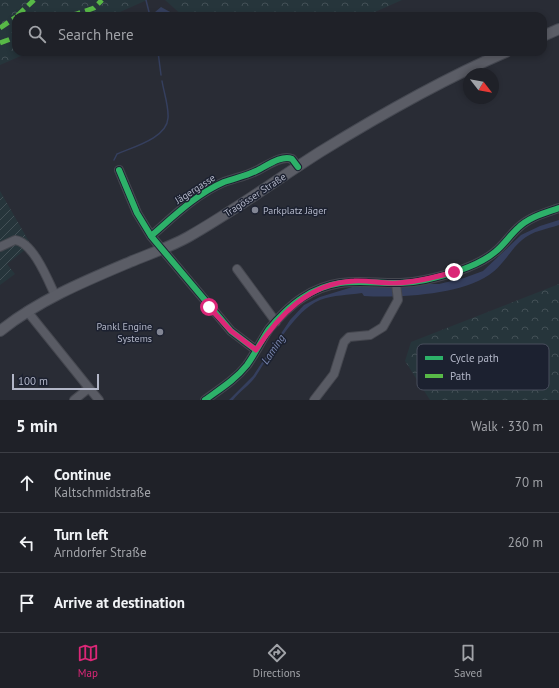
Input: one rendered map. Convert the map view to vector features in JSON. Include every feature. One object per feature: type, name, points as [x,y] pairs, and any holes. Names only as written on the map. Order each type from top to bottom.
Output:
[{"type":"main road","points":[[547,34],[559,29]]},
{"type":"main road","name":"Tragösser Straße","points":[[0,331],[27,311],[55,295],[188,237],[402,103],[470,67],[496,56]]},
{"type":"street","name":"Jägergasse","points":[[150,236],[188,205],[224,182],[247,176],[285,157],[292,159],[298,167]]},
{"type":"street","points":[[119,170],[137,213],[150,236],[231,331],[256,350]]},
{"type":"street","points":[[205,400],[232,381],[247,365],[276,322],[300,299],[313,291],[334,283],[354,281],[396,284],[432,278],[454,272],[476,263],[494,253],[518,227],[528,221],[559,208]]},
{"type":"street","points":[[0,247],[15,240],[26,244],[35,256],[55,295]]},
{"type":"street","points":[[237,269],[276,322]]},
{"type":"street","points":[[314,400],[334,374],[344,342],[349,337],[370,335],[383,327],[398,300],[396,284]]},
{"type":"street","points":[[27,311],[99,400]]},
{"type":"street","points":[[74,400],[89,388]]},
{"type":"green space","points":[[0,0],[147,0],[120,12],[12,12],[12,56],[21,56],[0,65]]},
{"type":"green space","points":[[165,0],[402,0],[375,12],[178,12]]},
{"type":"green space","points":[[0,191],[31,245],[7,264],[15,274],[0,285]]},
{"type":"green space","points":[[559,284],[559,400],[430,400],[424,390],[549,390],[549,344],[417,344],[417,380],[405,361],[411,342]]},
{"type":"water","points":[[161,7],[170,12],[155,12]]},
{"type":"water","points":[[559,220],[559,225],[535,232],[522,240],[489,275],[462,287],[411,296],[364,296],[362,293],[336,296],[320,300],[311,305],[293,322],[276,344],[254,379],[233,400],[229,400],[253,376],[290,320],[304,305],[320,297],[362,284],[439,284],[464,278],[483,271],[521,235],[540,226]]},
{"type":"waterway","points":[[146,0],[149,12]]},
{"type":"waterway","points":[[159,56],[161,75]]},
{"type":"waterway","points":[[114,160],[117,154],[140,145],[156,136],[166,125],[168,109],[162,81]]},
{"type":"marked path","points":[[21,12],[34,0]]},
{"type":"marked path","points":[[82,12],[94,8],[102,0]]},
{"type":"marked path","points":[[0,28],[12,20]]},
{"type":"marked path","points":[[0,43],[12,38]]},
{"type":"cycle path","points":[[151,236],[194,199],[224,182],[252,173],[283,158],[292,159],[298,167]]},
{"type":"cycle path","points":[[119,170],[137,213],[151,236],[231,331],[256,350]]},
{"type":"cycle path","points":[[205,400],[227,384],[247,365],[269,329],[284,312],[293,304],[318,289],[333,284],[348,282],[393,283],[425,280],[462,270],[480,262],[495,252],[522,224],[537,216],[559,208]]},
{"type":"place","name":"Parkplatz Jäger","points":[[255,210]]},
{"type":"place","name":"Pankl Engine Systems","points":[[160,332]]},
{"type":"route","points":[[209,307],[231,331],[256,350],[270,329],[300,299],[313,291],[334,283],[377,281],[396,284],[424,280],[454,272]]},
{"type":"water label","name":"Laming","points":[[273,349]]}]
